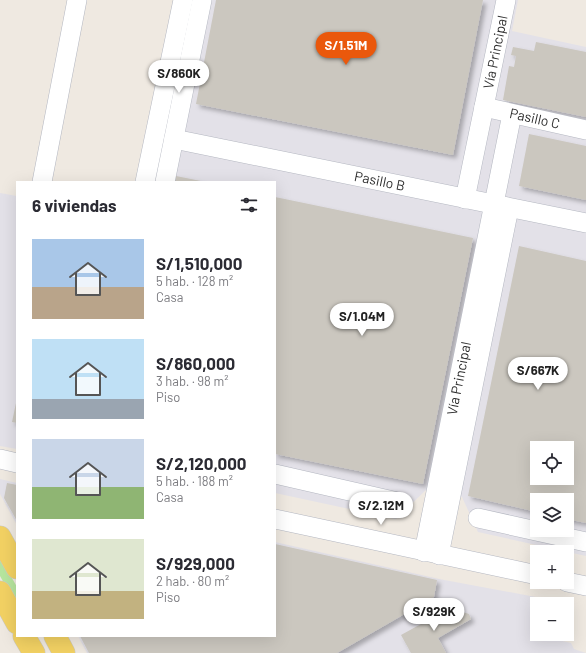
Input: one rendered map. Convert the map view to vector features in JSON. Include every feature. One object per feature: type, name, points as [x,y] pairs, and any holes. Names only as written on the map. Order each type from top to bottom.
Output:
[{"type":"main road","points":[[0,537],[16,566]]},
{"type":"main road","points":[[0,592],[16,621]]},
{"type":"main road","points":[[25,637],[34,653]]},
{"type":"main road","points":[[56,637],[64,653]]},
{"type":"street","points":[[42,181],[77,0]]},
{"type":"street","points":[[145,181],[183,0]]},
{"type":"street","points":[[165,181],[202,0]]},
{"type":"street","name":"Vía Principal","points":[[465,199],[506,0]]},
{"type":"street","name":"Pasillo C","points":[[484,107],[586,130]]},
{"type":"street","points":[[431,553],[501,206],[512,114]]},
{"type":"street","name":"Pasillo B","points":[[174,139],[586,223]]},
{"type":"street","points":[[0,459],[16,463]]},
{"type":"street","points":[[276,474],[402,503]]},
{"type":"street","points":[[478,518],[586,542]]},
{"type":"street","points":[[276,519],[530,574]]},
{"type":"street","points":[[574,583],[586,586]]},
{"type":"shaded area","points":[[193,0],[518,0],[512,31],[586,47],[586,556],[574,553],[574,545],[536,545],[478,532],[462,497],[427,489],[396,519],[276,493],[276,181],[156,181]]},
{"type":"shaded area","points":[[0,193],[16,196],[16,449],[0,446]]},
{"type":"shaded area","points":[[0,479],[16,483],[16,523],[0,494]]},
{"type":"shaded area","points":[[276,542],[439,579],[536,597],[530,597],[530,641],[563,641],[571,643],[574,649],[586,653],[87,653],[79,637],[276,637]]},
{"type":"green space","points":[[0,557],[16,585],[16,604],[0,576]]},
{"type":"building","points":[[216,0],[483,0],[453,155],[196,104]]},
{"type":"building","points":[[536,42],[586,52],[586,117],[503,100],[509,66],[514,67],[516,56],[511,55],[513,47],[534,51]]},
{"type":"building","points":[[529,134],[586,146],[586,200],[519,186]]},
{"type":"building","points":[[176,176],[201,181],[174,181]]},
{"type":"building","points":[[276,197],[473,238],[423,484],[276,454]]},
{"type":"building","points":[[519,246],[586,261],[586,523],[574,520],[574,493],[530,493],[530,510],[468,496]]},
{"type":"building","points":[[16,403],[16,423],[12,422]]},
{"type":"building","points":[[7,483],[16,485],[16,519],[4,498]]},
{"type":"building","points":[[276,544],[437,580],[434,597],[337,653],[89,653],[81,637],[276,637]]},
{"type":"building","points":[[452,607],[454,611],[456,610],[469,614],[471,619],[438,638],[446,653],[411,653],[401,635]]}]
